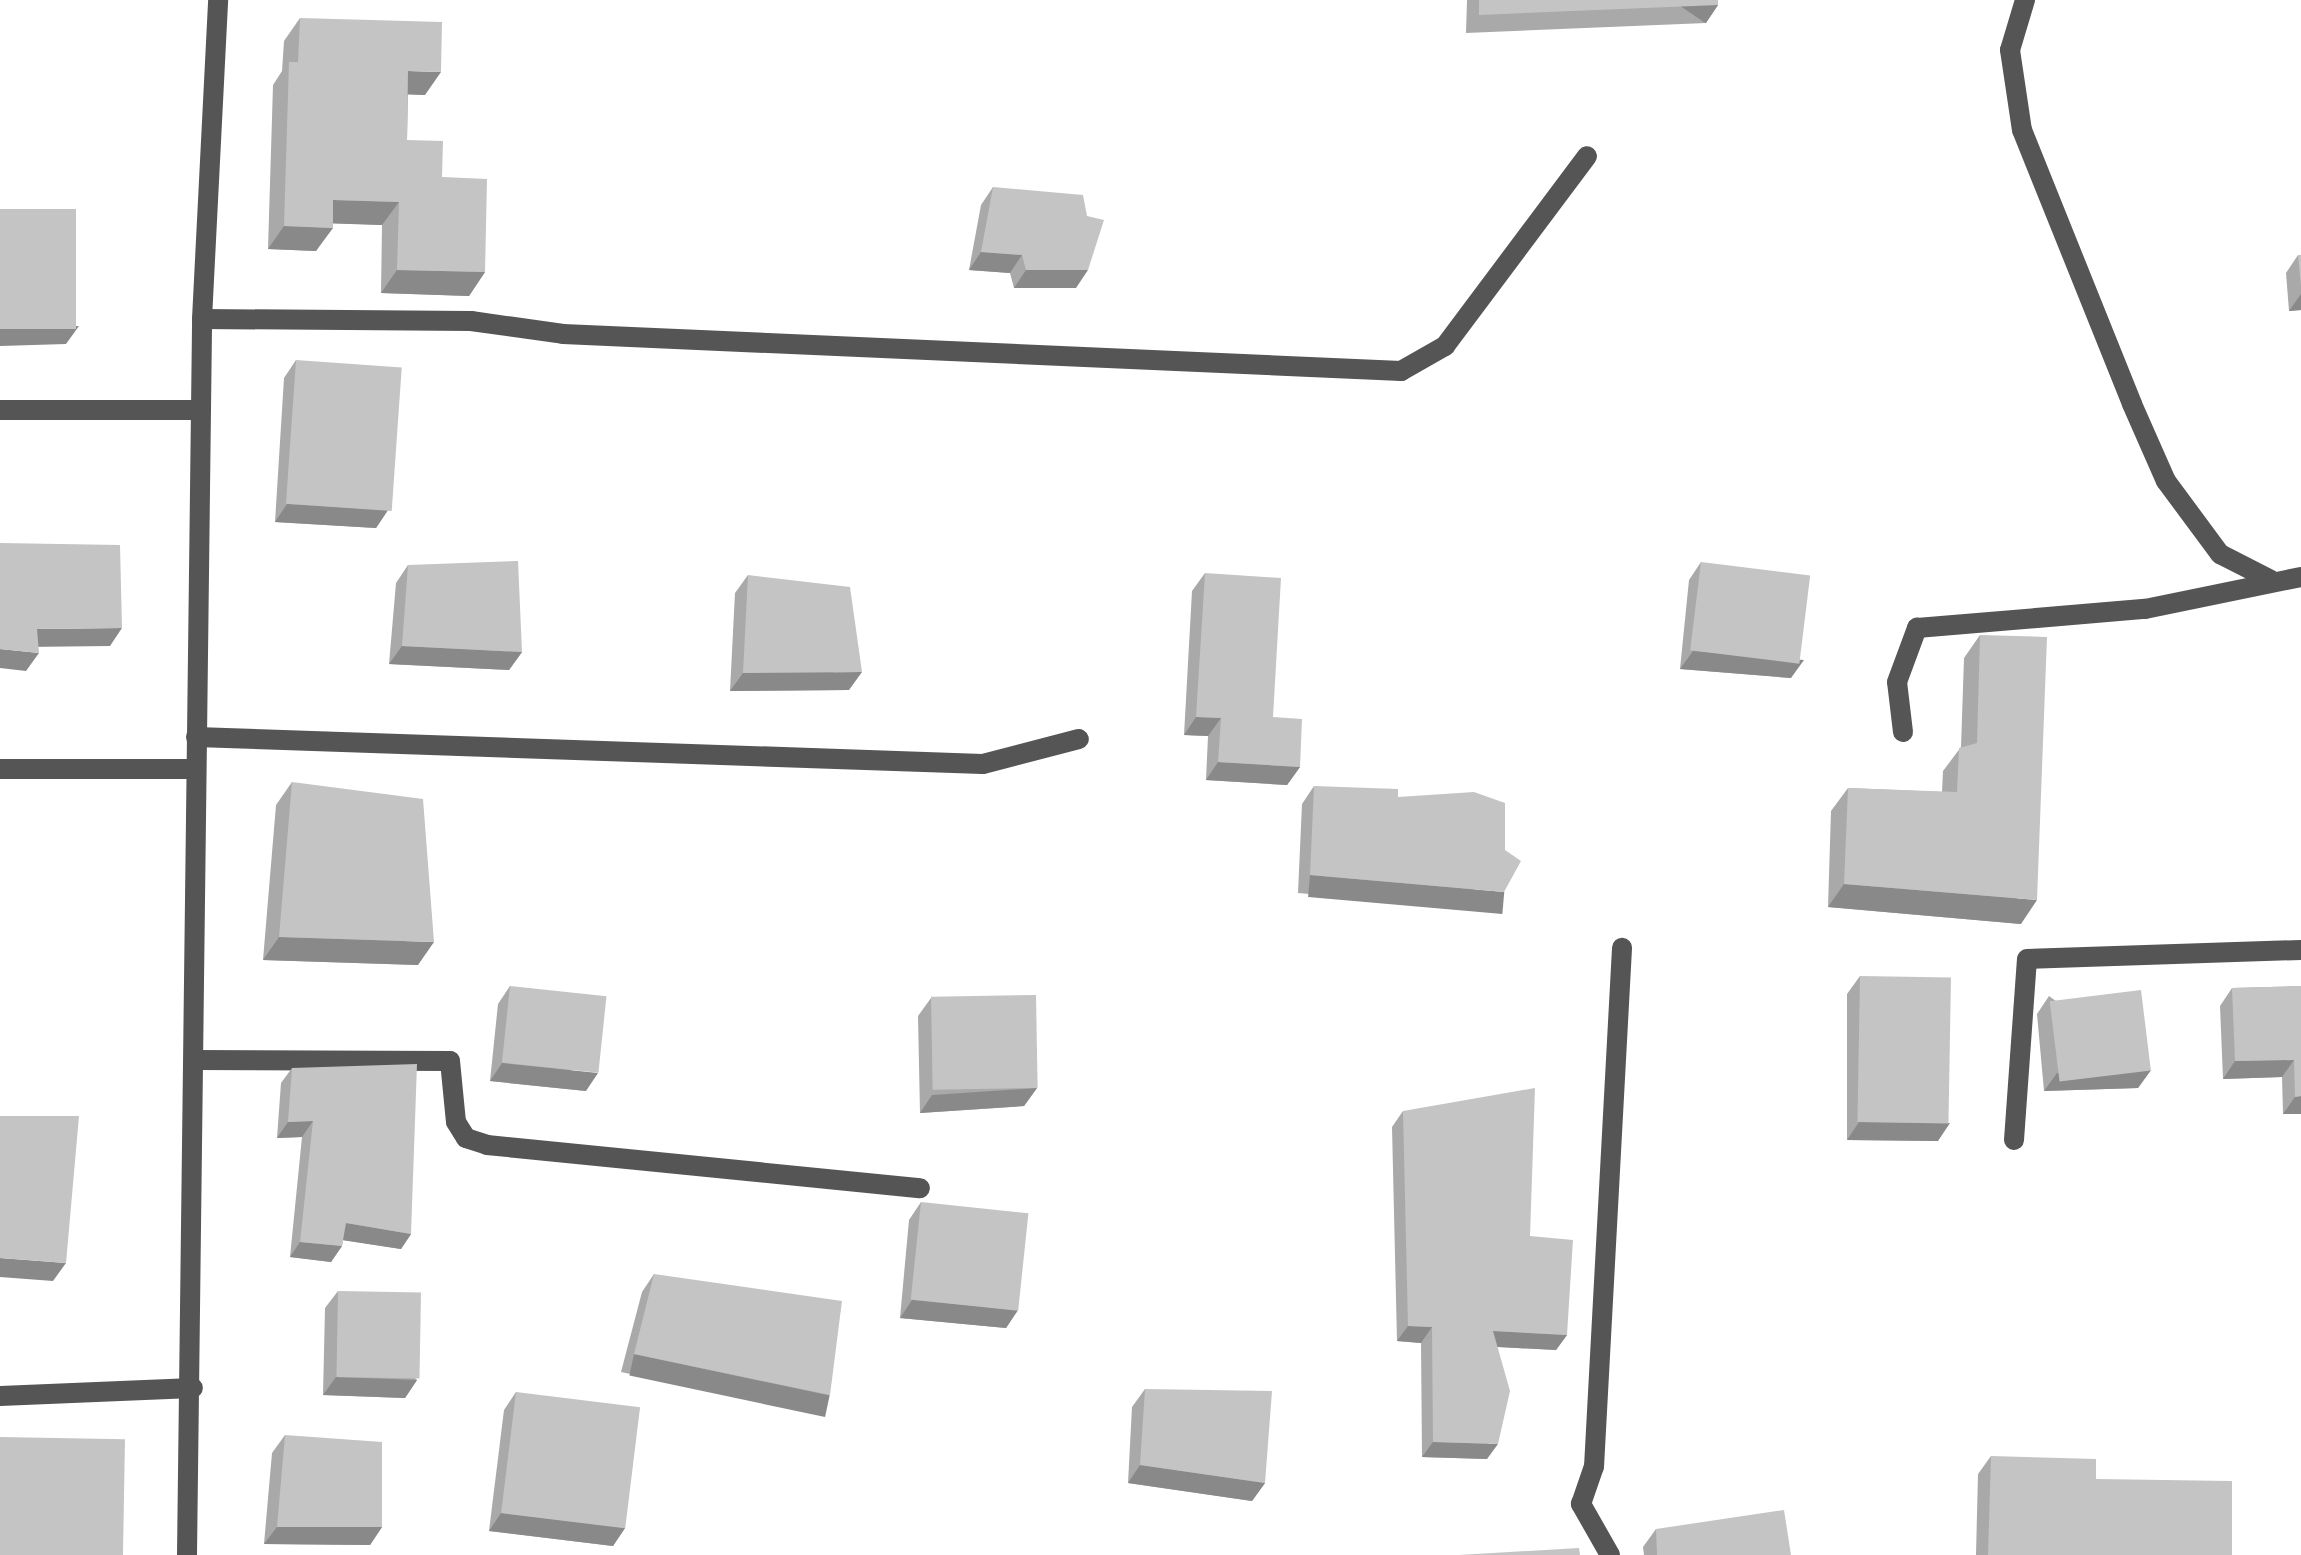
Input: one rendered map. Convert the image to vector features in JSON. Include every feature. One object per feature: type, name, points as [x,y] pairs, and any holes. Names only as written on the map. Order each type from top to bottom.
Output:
[{"type":"street","points":[[187,1555],[192,1388],[200,410],[218,0]]},
{"type":"street","points":[[2025,0],[2010,50],[2022,130],[2132,404],[2166,481],[2220,554],[2271,580]]},
{"type":"street","points":[[202,319],[471,321],[563,334],[1401,371],[1446,346],[1587,156]]},
{"type":"street","points":[[0,410],[200,410]]},
{"type":"street","points":[[1903,732],[1897,682],[1916,628],[2145,608],[2301,577]]},
{"type":"street","points":[[196,736],[983,764],[1078,739]]},
{"type":"street","points":[[0,768],[196,770]]},
{"type":"street","points":[[1610,1555],[1582,1504],[1594,1467],[1622,948]]},
{"type":"street","points":[[2014,1140],[2027,959],[2301,950]]},
{"type":"street","points":[[194,1060],[450,1061],[456,1122],[466,1138],[487,1145],[920,1188]]},
{"type":"street","points":[[0,1396],[192,1388]]},
{"type":"building","points":[[1479,0],[1718,0],[1718,5],[1479,15]]},
{"type":"building","points":[[300,18],[442,22],[441,72],[408,71],[407,140],[443,141],[442,177],[487,179],[485,272],[397,270],[399,202],[333,200],[333,228],[284,226],[289,62],[298,62]]},
{"type":"building","points":[[993,187],[1083,195],[1087,216],[1104,220],[1088,270],[1026,270],[1022,255],[981,252]]},
{"type":"building","points":[[0,209],[76,209],[76,329],[0,329]]},
{"type":"building","points":[[296,360],[402,367],[392,511],[286,504]]},
{"type":"building","points":[[0,543],[120,545],[122,628],[37,629],[39,653],[0,649]]},
{"type":"building","points":[[518,561],[522,652],[402,646],[408,565]]},
{"type":"building","points":[[1701,562],[1810,575],[1799,664],[1690,650]]},
{"type":"building","points":[[1205,573],[1281,578],[1273,717],[1302,719],[1300,767],[1218,762],[1221,718],[1196,717]]},
{"type":"building","points":[[748,575],[850,587],[862,672],[743,673]]},
{"type":"building","points":[[1980,635],[2047,637],[2037,900],[1844,884],[1848,788],[1957,792],[1959,748],[1977,743]]},
{"type":"building","points":[[292,782],[423,799],[434,942],[279,937]]},
{"type":"building","points":[[1314,786],[1398,789],[1398,797],[1474,792],[1505,803],[1505,850],[1521,861],[1504,892],[1310,875]]},
{"type":"building","points":[[1860,976],[1951,978],[1948,1124],[1857,1122]]},
{"type":"building","points":[[510,986],[606,996],[598,1073],[502,1063]]},
{"type":"building","points":[[2301,986],[2301,1096],[2295,1097],[2294,1060],[2235,1061],[2232,988]]},
{"type":"building","points":[[2141,990],[2151,1070],[2060,1082],[2050,1001]]},
{"type":"building","points":[[1036,995],[1038,1088],[933,1090],[931,997]]},
{"type":"building","points":[[417,1064],[411,1234],[346,1223],[342,1246],[300,1242],[313,1121],[288,1122],[292,1068]]},
{"type":"building","points":[[1535,1088],[1530,1236],[1573,1240],[1567,1335],[1493,1331],[1510,1391],[1498,1444],[1433,1442],[1432,1327],[1408,1326],[1403,1111]]},
{"type":"building","points":[[0,1116],[79,1116],[66,1263],[0,1258]]},
{"type":"building","points":[[921,1202],[1028,1213],[1018,1311],[911,1299]]},
{"type":"building","points":[[654,1274],[842,1301],[830,1395],[634,1354]]},
{"type":"building","points":[[338,1291],[421,1292],[419,1378],[336,1377]]},
{"type":"building","points":[[1145,1389],[1272,1391],[1265,1483],[1140,1465]]},
{"type":"building","points":[[516,1392],[640,1407],[625,1528],[501,1513]]},
{"type":"building","points":[[285,1435],[382,1442],[382,1527],[277,1527]]},
{"type":"building","points":[[0,1437],[125,1439],[123,1555],[0,1555]]},
{"type":"building","points":[[1991,1456],[2096,1459],[2096,1479],[2232,1481],[2232,1555],[1988,1555]]},
{"type":"building","points":[[1784,1510],[1791,1555],[1657,1555],[1656,1529]]},
{"type":"building","points":[[1579,1548],[1580,1555],[1459,1555]]}]
